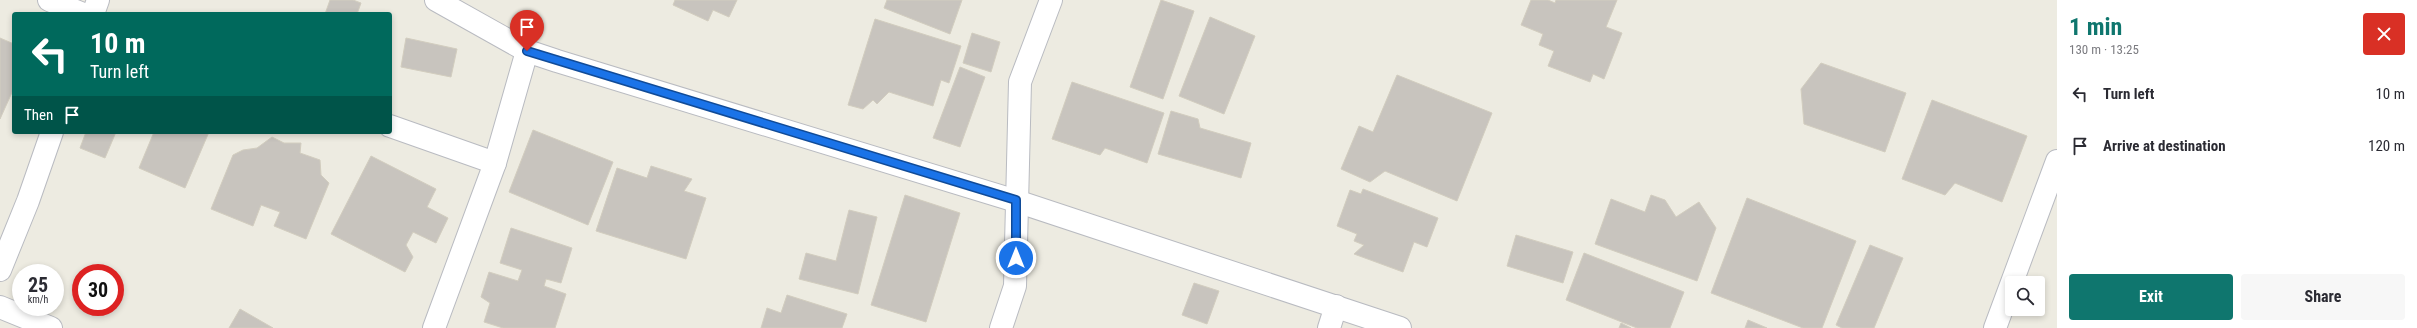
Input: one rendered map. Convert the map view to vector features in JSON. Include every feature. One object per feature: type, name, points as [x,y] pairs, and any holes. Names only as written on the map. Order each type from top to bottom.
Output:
[{"type":"street","points":[[49,0],[78,12]]},
{"type":"street","points":[[94,12],[98,0]]},
{"type":"street","points":[[436,0],[527,51],[1016,200],[1400,328]]},
{"type":"street","points":[[1001,328],[1015,286],[1020,82],[1051,0]]},
{"type":"street","points":[[434,328],[495,163],[527,51]]},
{"type":"street","points":[[392,127],[495,163]]},
{"type":"street","points":[[0,270],[28,201],[51,134]]},
{"type":"street","points":[[1995,328],[2057,161]]},
{"type":"street","points":[[1329,328],[1336,306]]},
{"type":"street","points":[[0,307],[50,328]]},
{"type":"building","points":[[330,0],[353,0],[361,3],[358,12],[326,12]]},
{"type":"building","points":[[675,0],[737,0],[729,17],[713,10],[708,21],[673,5]]},
{"type":"building","points":[[887,0],[962,0],[950,34],[884,8]]},
{"type":"building","points":[[1161,0],[1194,11],[1163,99],[1130,87]]},
{"type":"building","points":[[1531,0],[1548,0],[1555,3],[1556,0],[1617,0],[1606,27],[1622,33],[1604,79],[1593,74],[1590,82],[1548,66],[1554,51],[1539,45],[1543,34],[1521,25]]},
{"type":"building","points":[[1210,17],[1255,36],[1224,114],[1179,96]]},
{"type":"building","points":[[875,19],[961,46],[949,83],[941,80],[933,106],[889,92],[877,104],[873,100],[863,109],[848,105]]},
{"type":"building","points":[[972,33],[1000,42],[991,72],[963,63]]},
{"type":"building","points":[[0,38],[12,43],[12,92],[0,119]]},
{"type":"building","points":[[406,38],[457,49],[451,77],[401,67]]},
{"type":"building","points":[[1821,63],[1906,93],[1885,152],[1804,124],[1801,89]]},
{"type":"building","points":[[960,67],[985,77],[960,147],[933,138]]},
{"type":"building","points":[[1397,75],[1492,113],[1457,201],[1385,171],[1370,182],[1341,169],[1359,126],[1373,132]]},
{"type":"building","points":[[1072,82],[1164,113],[1147,163],[1105,148],[1100,155],[1052,139]]},
{"type":"building","points":[[1932,100],[2027,136],[2002,202],[1955,183],[1945,195],[1902,179]]},
{"type":"building","points":[[1171,111],[1198,119],[1200,128],[1251,143],[1241,178],[1158,154]]},
{"type":"building","points":[[533,130],[613,162],[588,225],[509,192]]},
{"type":"building","points":[[85,134],[115,134],[105,158],[80,148]]},
{"type":"building","points":[[153,134],[208,134],[185,188],[139,168]]},
{"type":"building","points":[[272,137],[284,143],[301,143],[300,153],[320,160],[321,175],[329,183],[306,239],[274,226],[280,212],[261,205],[253,226],[211,209],[233,155],[243,150],[257,148]]},
{"type":"building","points":[[371,156],[436,189],[427,207],[448,218],[436,243],[413,232],[406,245],[413,257],[405,272],[331,234]]},
{"type":"building","points":[[651,166],[692,179],[684,191],[706,198],[686,259],[596,231],[617,168],[647,178]]},
{"type":"building","points":[[1363,189],[1438,218],[1427,247],[1414,242],[1403,272],[1354,254],[1364,245],[1354,241],[1357,234],[1337,226],[1350,190],[1361,194]]},
{"type":"building","points":[[905,195],[960,213],[926,322],[871,305]]},
{"type":"building","points":[[1651,195],[1665,200],[1676,217],[1699,202],[1716,228],[1697,281],[1595,244],[1611,199],[1645,212]]},
{"type":"building","points":[[1747,198],[1856,241],[1822,328],[1803,328],[1711,293]]},
{"type":"building","points":[[849,210],[877,217],[858,294],[799,279],[806,253],[836,261]]},
{"type":"building","points":[[511,228],[572,248],[561,283],[546,279],[544,286],[566,294],[555,328],[503,328],[484,322],[490,303],[481,297],[489,272],[518,281],[522,270],[500,263]]},
{"type":"building","points":[[1516,235],[1573,252],[1563,283],[1507,266]]},
{"type":"building","points":[[1870,245],[1903,258],[1874,328],[1842,328],[1836,325]]},
{"type":"building","points":[[1584,253],[1684,292],[1670,328],[1637,328],[1566,300]]},
{"type":"building","points":[[1194,283],[1219,291],[1207,324],[1182,315]]},
{"type":"building","points":[[787,295],[847,314],[842,328],[761,328],[767,308],[781,313]]},
{"type":"building","points":[[240,309],[273,328],[229,328]]},
{"type":"building","points":[[1748,320],[1767,328],[1745,328]]},
{"type":"building","points":[[1621,323],[1631,328],[1619,328]]},
{"type":"route","points":[[527,51],[1016,200],[1016,258]]}]
